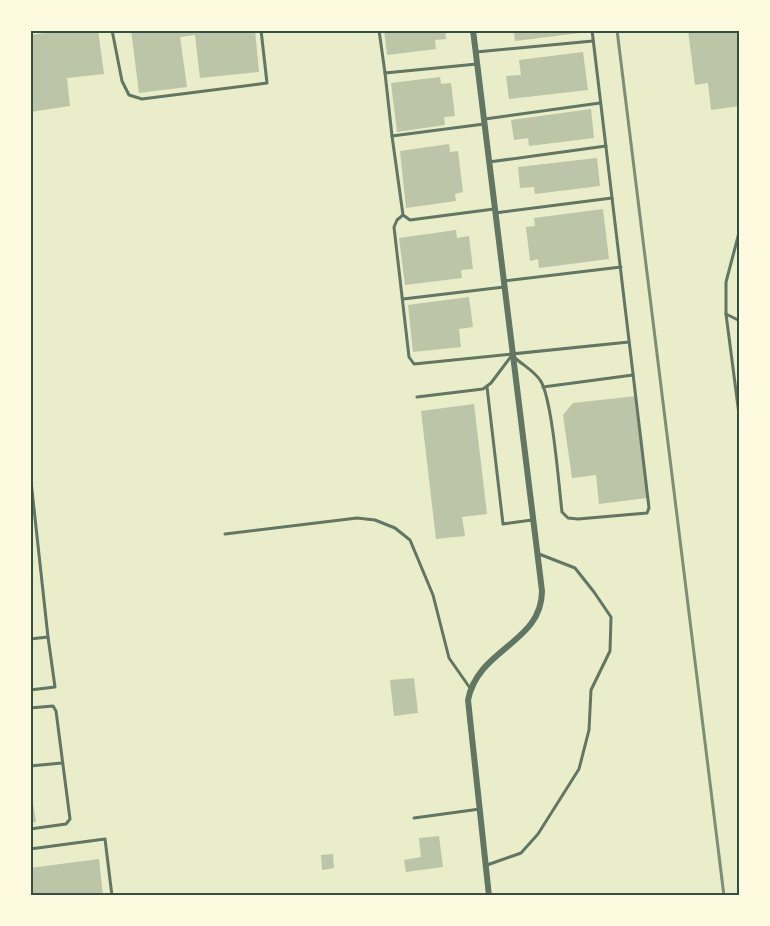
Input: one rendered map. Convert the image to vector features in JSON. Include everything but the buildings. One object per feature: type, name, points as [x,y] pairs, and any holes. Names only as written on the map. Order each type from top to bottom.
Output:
[{"type":"street","points":[[473,30],[542,591],[542,602],[536,617],[526,630],[485,666],[470,688],[468,700],[489,896]]},
{"type":"lane","points":[[112,30],[122,81],[129,95],[142,99],[267,83],[261,30]]},
{"type":"lane","points":[[379,30],[403,215],[410,220],[612,198]]},
{"type":"lane","points":[[512,355],[540,380],[543,387],[549,409],[562,512],[568,518],[578,519],[647,513],[649,508],[592,30]]},
{"type":"lane","points":[[476,52],[593,40]]},
{"type":"lane","points":[[385,73],[477,64]]},
{"type":"lane","points":[[392,136],[600,103]]},
{"type":"lane","points":[[489,162],[606,146]]},
{"type":"lane","points":[[403,215],[394,227],[409,357],[414,364],[629,342]]},
{"type":"lane","points":[[740,229],[726,282],[726,314],[740,422]]},
{"type":"lane","points":[[402,299],[621,267]]},
{"type":"lane","points":[[726,314],[740,321]]},
{"type":"lane","points":[[417,397],[483,389],[512,355]]},
{"type":"lane","points":[[543,387],[633,375]]},
{"type":"lane","points":[[487,387],[502,524],[532,520]]},
{"type":"lane","points":[[30,472],[55,687],[30,690]]},
{"type":"lane","points":[[225,534],[357,518],[375,520],[394,528],[410,540],[418,556],[433,595],[449,658],[470,688]]},
{"type":"lane","points":[[486,866],[520,853],[538,834],[579,769],[589,730],[591,690],[610,651],[611,617],[594,592],[575,568],[536,554]]},
{"type":"lane","points":[[30,639],[48,637]]},
{"type":"lane","points":[[30,708],[53,706],[56,711],[69,819],[66,824],[30,829]]},
{"type":"lane","points":[[30,766],[63,763]]},
{"type":"lane","points":[[414,818],[480,809]]},
{"type":"lane","points":[[30,849],[105,839],[112,896]]},
{"type":"railway","points":[[617,30],[724,896]]}]
